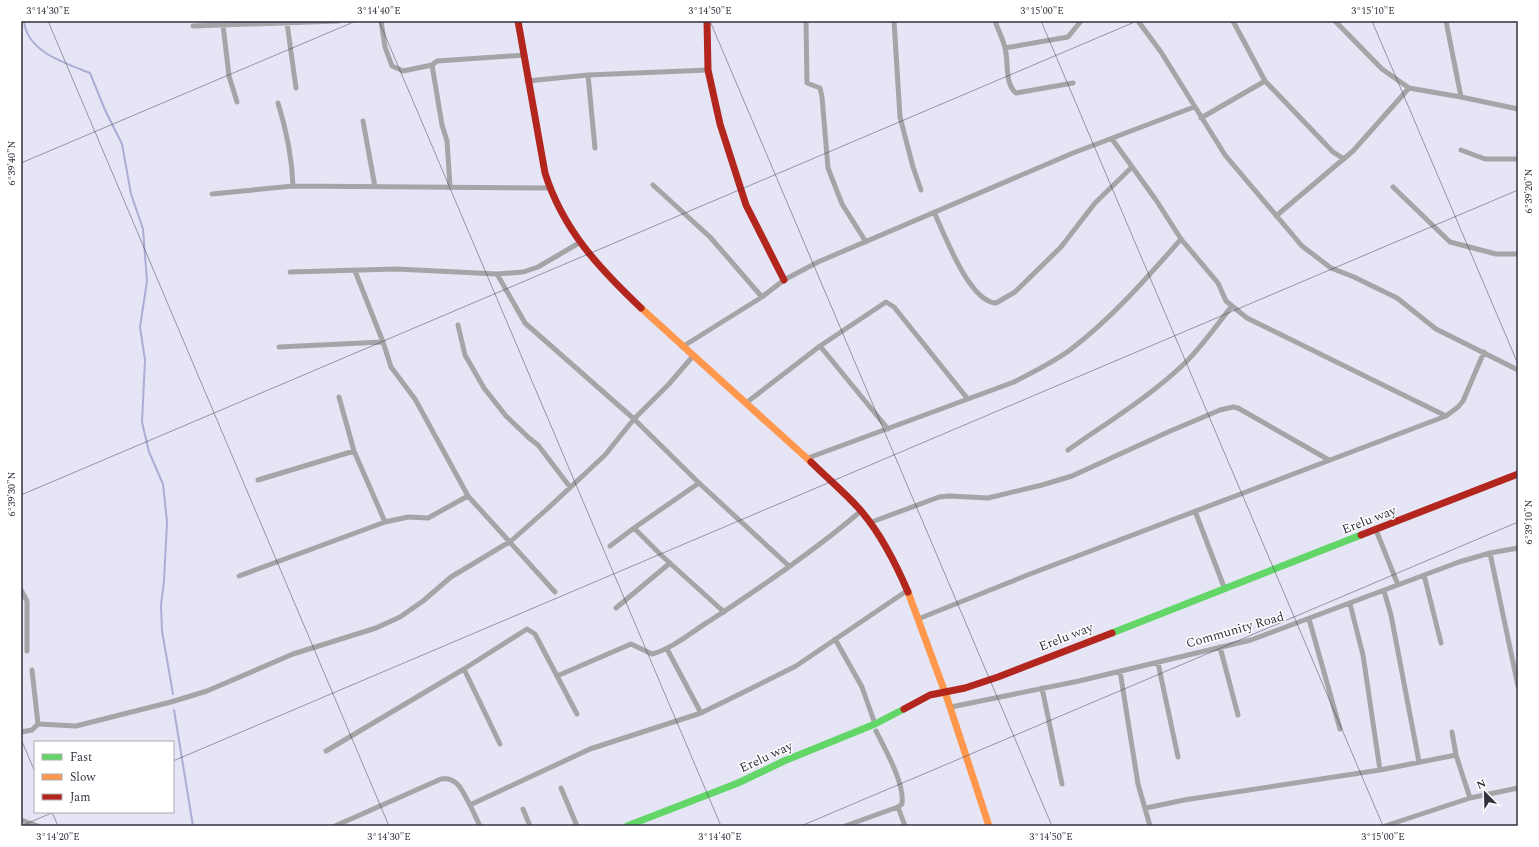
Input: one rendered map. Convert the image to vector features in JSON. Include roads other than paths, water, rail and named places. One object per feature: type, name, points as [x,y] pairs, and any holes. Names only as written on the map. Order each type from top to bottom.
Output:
[{"type":"street","points":[[193,26],[339,21]]},
{"type":"street","points":[[381,21],[385,47],[392,66],[403,71],[432,65],[437,61],[524,54]]},
{"type":"street","points":[[518,21],[527,81],[548,188],[559,212],[579,243],[622,291],[692,356],[808,458],[861,511],[891,554],[908,590],[951,707],[989,826]]},
{"type":"street","points":[[707,21],[708,70],[720,124],[746,205],[784,280]]},
{"type":"street","points":[[806,21],[807,83],[820,88],[828,168],[842,204],[866,242]]},
{"type":"street","points":[[894,21],[900,117],[913,167],[921,190]]},
{"type":"street","points":[[995,21],[1005,48],[1007,69],[1012,90],[1016,93],[1073,83]]},
{"type":"street","points":[[1005,48],[1068,36],[1081,21]]},
{"type":"street","points":[[1138,21],[1161,52],[1225,155],[1302,246],[1319,261],[1331,268],[1354,277],[1397,298],[1436,329],[1518,370]]},
{"type":"street","points":[[1233,21],[1265,81],[1333,152],[1344,159]]},
{"type":"street","points":[[1335,21],[1382,70],[1408,88],[1518,109]]},
{"type":"street","points":[[1446,21],[1461,97]]},
{"type":"street","points":[[287,22],[296,88]]},
{"type":"street","points":[[223,25],[229,76],[237,102]]},
{"type":"street","points":[[432,65],[442,125],[447,141],[450,186]]},
{"type":"street","points":[[527,81],[588,75],[708,70]]},
{"type":"street","points":[[588,75],[595,148]]},
{"type":"street","points":[[1201,118],[1265,81]]},
{"type":"street","points":[[1276,216],[1353,151],[1408,88]]},
{"type":"street","points":[[278,103],[287,130],[292,156],[293,186]]},
{"type":"street","points":[[682,347],[762,297],[784,280],[818,262],[1073,153],[1112,140],[1194,107]]},
{"type":"street","points":[[363,121],[375,187]]},
{"type":"street","points":[[1112,140],[1156,200],[1181,240],[1214,278],[1231,307],[1247,318],[1446,416]]},
{"type":"street","points":[[1461,150],[1485,159],[1518,159]]},
{"type":"street","points":[[934,212],[958,268],[984,298],[996,303],[1015,292],[1061,247],[1095,204],[1132,167]]},
{"type":"street","points":[[653,184],[710,237],[762,297]]},
{"type":"street","points":[[212,194],[293,186],[450,186],[548,188]]},
{"type":"street","points":[[1393,187],[1450,242],[1496,254],[1518,254]]},
{"type":"street","points":[[808,458],[967,398],[1014,382],[1042,368],[1102,323],[1140,286],[1181,240]]},
{"type":"street","points":[[290,272],[396,269],[497,274],[523,272],[538,267],[579,243]]},
{"type":"street","points":[[355,271],[383,342],[391,367],[415,399],[468,496],[511,541],[555,592]]},
{"type":"street","points":[[497,274],[525,323],[634,419],[699,483],[789,566]]},
{"type":"street","points":[[746,403],[820,346],[880,305],[888,303],[894,307],[967,398]]},
{"type":"street","points":[[1068,450],[1136,403],[1172,375],[1188,360],[1231,307]]},
{"type":"street","points":[[458,325],[465,355],[484,388],[506,416],[538,445],[570,487]]},
{"type":"street","points":[[278,348],[383,342]]},
{"type":"street","points":[[820,346],[888,429]]},
{"type":"street","points":[[918,619],[1030,574],[1446,416],[1458,407],[1465,397],[1484,352]]},
{"type":"street","points":[[21,732],[32,730],[38,724],[76,726],[171,702],[207,691],[292,654],[382,626],[411,610],[452,577],[511,541],[605,455],[634,419],[669,384],[692,356]]},
{"type":"street","points":[[339,397],[354,451],[385,522]]},
{"type":"street","points":[[869,523],[939,497],[950,496],[988,498],[1064,478],[1220,410],[1233,407],[1238,408],[1329,460]]},
{"type":"street","points":[[258,480],[354,451]]},
{"type":"street","name":"Erelu way","points":[[627,826],[724,789],[777,764],[876,727],[919,700],[930,695],[945,693],[998,677],[1518,474]]},
{"type":"street","points":[[610,546],[699,483]]},
{"type":"street","points":[[239,576],[385,522],[408,517],[428,518],[468,496]]},
{"type":"street","points":[[557,676],[631,644],[652,654],[666,649],[724,612],[832,536],[861,511]]},
{"type":"street","points":[[1195,511],[1224,588]]},
{"type":"street","points":[[634,528],[724,612]]},
{"type":"street","points":[[1376,530],[1398,585]]},
{"type":"street","name":"Community Road","points":[[951,707],[1158,663],[1277,632],[1398,585],[1490,553],[1518,548]]},
{"type":"street","points":[[1490,553],[1518,686]]},
{"type":"street","points":[[616,608],[670,563]]},
{"type":"street","points":[[1424,576],[1441,643]]},
{"type":"street","points":[[21,590],[27,601],[27,651]]},
{"type":"street","points":[[470,805],[590,749],[701,713],[796,666],[908,590]]},
{"type":"street","points":[[1384,591],[1391,615],[1419,762]]},
{"type":"street","points":[[1350,604],[1363,655],[1380,770]]},
{"type":"street","points":[[1309,619],[1340,729]]},
{"type":"street","points":[[326,751],[464,669],[527,629],[534,634],[577,714]]},
{"type":"street","points":[[835,639],[862,687],[876,727],[900,786],[903,801],[898,807],[845,826]]},
{"type":"street","points":[[1220,647],[1238,715]]},
{"type":"street","points":[[666,649],[701,713]]},
{"type":"street","points":[[1158,663],[1178,757]]},
{"type":"street","points":[[464,669],[500,744]]},
{"type":"street","points":[[32,670],[38,724]]},
{"type":"street","points":[[1120,671],[1138,784],[1150,826]]},
{"type":"street","points":[[1042,688],[1062,784]]},
{"type":"street","points":[[1452,732],[1456,756],[1470,798]]},
{"type":"street","points":[[1146,808],[1184,800],[1380,770],[1456,756]]},
{"type":"street","points":[[334,826],[441,779],[448,778],[457,783],[480,826]]},
{"type":"street","points":[[561,788],[577,826]]},
{"type":"street","points":[[1385,826],[1470,798],[1518,788]]},
{"type":"street","points":[[898,807],[905,826]]},
{"type":"street","points":[[523,810],[530,826]]},
{"type":"street","points":[[21,820],[38,826]]},
{"type":"waterway","points":[[24,21],[27,32],[32,41],[40,48],[49,55],[90,73],[105,110],[122,144],[131,194],[143,229],[147,281],[140,327],[145,360],[142,422],[149,452],[163,484],[167,522],[164,581],[161,605],[162,631],[173,694]]},
{"type":"waterway","points":[[174,710],[193,826]]}]
